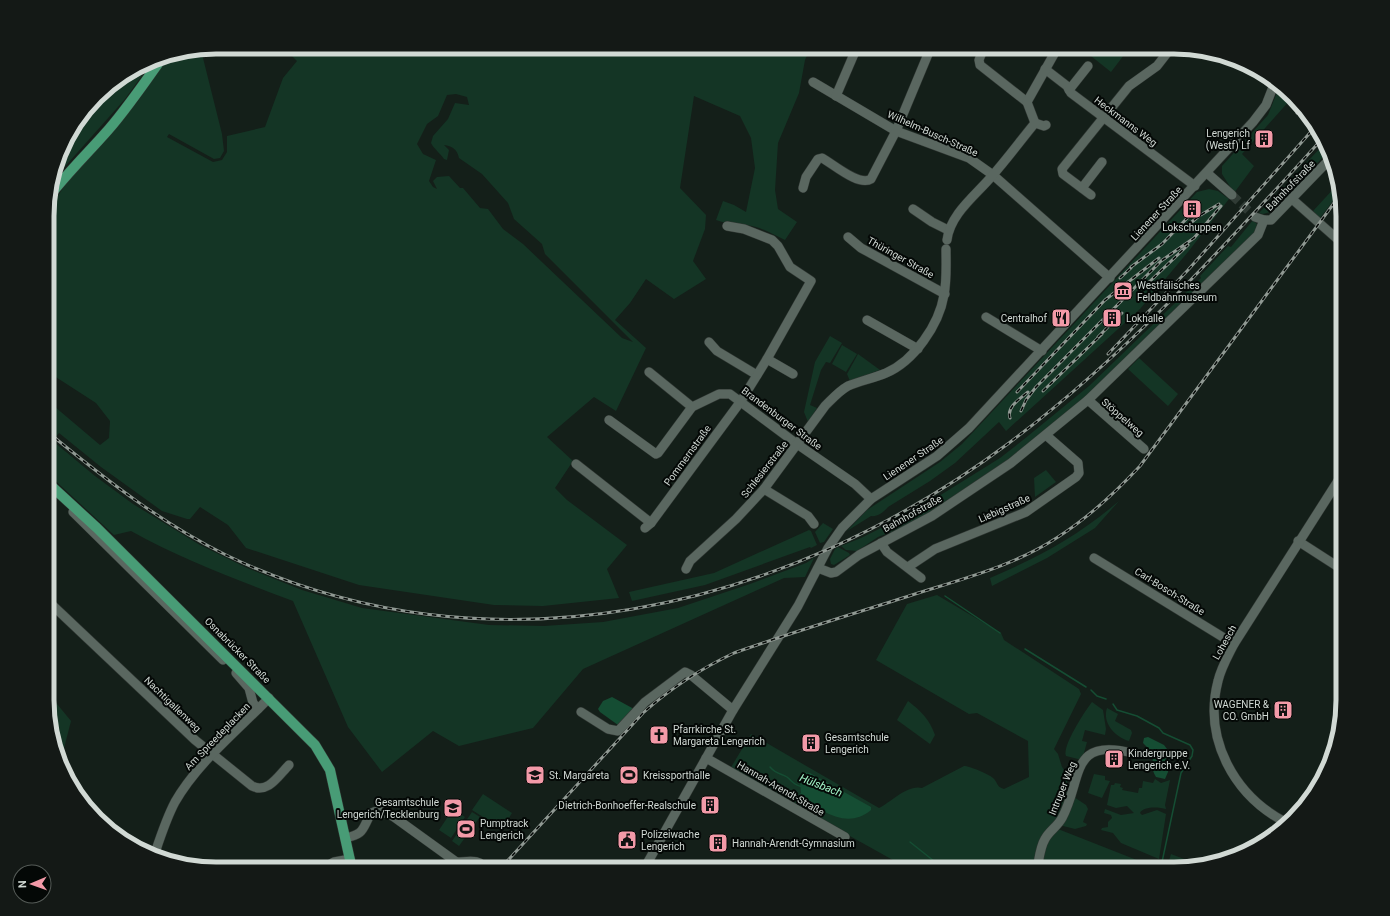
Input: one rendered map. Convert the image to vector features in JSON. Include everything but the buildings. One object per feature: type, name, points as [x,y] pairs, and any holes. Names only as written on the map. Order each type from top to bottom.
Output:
[{"type":"main road","points":[[56,188],[72,168],[109,129],[132,101],[157,65]]},
{"type":"main road","name":"Osnabrücker Straße","points":[[54,488],[97,528],[269,698],[308,738],[324,758],[334,786],[351,862]]},
{"type":"street","points":[[836,96],[854,54]]},
{"type":"street","points":[[803,188],[806,177],[818,159],[822,158],[847,175],[868,181],[871,179],[896,131],[928,54]]},
{"type":"street","points":[[981,54],[979,60],[980,65],[1027,102],[1035,123],[1044,126],[1046,125]]},
{"type":"street","points":[[1027,102],[1054,54]]},
{"type":"street","points":[[1091,195],[1063,174],[1062,169],[1129,86],[1157,66],[1166,54]]},
{"type":"street","points":[[1069,90],[1088,66]]},
{"type":"street","name":"Heckmanns Weg","points":[[1045,70],[1104,118],[1195,186]]},
{"type":"street","name":"Wilhelm-Busch-Straße","points":[[813,82],[896,131],[969,158],[993,175],[1110,278]]},
{"type":"street","name":"Lienener Straße","points":[[818,568],[828,548],[842,528],[871,499],[937,456],[954,442],[1042,351],[1207,173],[1262,111],[1273,87]]},
{"type":"street","name":"Schlesierstraße","points":[[686,569],[690,561],[736,519],[764,489],[825,406],[836,395],[849,386],[899,367],[909,359],[918,348],[938,317],[945,294],[948,230],[959,212],[993,175],[1035,123]]},
{"type":"street","points":[[1082,188],[1102,162]]},
{"type":"street","name":"Bahnhofstraße","points":[[818,568],[831,573],[836,572],[859,555],[904,532],[972,491],[1046,436],[1088,400],[1258,235],[1260,219],[1271,220],[1327,163]]},
{"type":"street","points":[[1207,173],[1232,195]]},
{"type":"street","points":[[1292,198],[1336,238]]},
{"type":"street","points":[[913,209],[932,222],[948,230]]},
{"type":"street","name":"Pommernstraße","points":[[576,464],[648,525],[741,401],[811,282],[790,267],[778,246],[772,240],[744,229],[727,226]]},
{"type":"street","name":"Thüringer Straße","points":[[848,237],[861,248],[945,294]]},
{"type":"street","points":[[986,318],[1042,351]]},
{"type":"street","points":[[867,320],[918,348]]},
{"type":"street","points":[[709,342],[717,351],[757,375]]},
{"type":"street","points":[[767,359],[793,374]]},
{"type":"street","points":[[649,372],[692,407]]},
{"type":"street","name":"Brandenburger Straße","points":[[609,420],[656,454],[692,407],[724,392],[741,401],[797,444],[855,484],[871,499]]},
{"type":"street","name":"Stöppelweg","points":[[1088,400],[1144,449]]},
{"type":"street","name":"Liebigstraße","points":[[908,567],[935,550],[1026,512],[1076,477],[1080,472],[1078,463],[1046,436]]},
{"type":"street","name":"Lohesch","points":[[1283,821],[1271,814],[1245,792],[1229,770],[1218,739],[1214,722],[1215,694],[1222,668],[1234,644],[1298,541],[1336,484]]},
{"type":"street","points":[[764,489],[808,516],[814,524]]},
{"type":"street","name":"Osnabrücker Straße","points":[[54,496],[246,683],[258,709]]},
{"type":"street","points":[[1298,541],[1336,565]]},
{"type":"street","points":[[882,543],[887,552],[921,578]]},
{"type":"street","name":"Carl-Bosch-Straße","points":[[1094,558],[1234,644]]},
{"type":"street","points":[[648,862],[733,710],[798,606],[818,568]]},
{"type":"street","name":"Nachtigallenweg","points":[[54,606],[212,755],[259,789],[268,787],[289,765]]},
{"type":"street","points":[[580,712],[608,729],[618,731],[645,702],[685,672],[691,675],[733,710]]},
{"type":"street","name":"Am Spreedeplacken","points":[[156,851],[174,803],[195,774],[269,698]]},
{"type":"street","name":"Intruper Weg","points":[[1039,862],[1044,840],[1062,819],[1074,783],[1088,756],[1105,748],[1132,753]]},
{"type":"street","name":"Hannah-Arendt-Straße","points":[[706,758],[845,837]]},
{"type":"street","points":[[345,838],[360,834],[364,830],[371,813],[382,811],[394,817],[457,862],[479,862]]},
{"type":"shaded area","points":[[202,54],[222,134],[224,151],[220,158],[214,159],[169,134],[167,137],[213,162],[222,160],[227,152],[227,136],[265,127],[283,78],[297,61],[290,54],[808,54],[805,60],[799,93],[778,143],[775,190],[778,209],[797,222],[785,240],[756,227],[725,223],[716,220],[723,201],[746,212],[755,168],[751,138],[740,116],[694,96],[680,188],[706,215],[705,229],[693,261],[706,279],[674,299],[646,279],[630,303],[615,320],[646,348],[616,411],[594,397],[547,437],[573,461],[555,488],[567,500],[627,545],[607,569],[619,598],[543,606],[494,605],[359,585],[246,548],[228,525],[200,507],[190,519],[162,511],[101,467],[59,433],[54,439],[54,406],[100,445],[109,438],[110,421],[96,403],[54,376],[54,201],[67,182],[138,101],[163,63],[184,57]],"holes":[[[456,94],[467,97],[469,105],[455,103],[448,119],[433,136],[431,143],[432,145],[444,159],[447,160],[449,150],[444,145],[452,147],[457,152],[459,158],[482,174],[508,203],[514,219],[542,244],[545,254],[633,342],[622,338],[523,244],[503,229],[488,209],[480,208],[463,188],[460,188],[449,176],[437,177],[433,181],[437,189],[433,187],[429,181],[436,160],[423,154],[417,144],[427,124],[438,116],[447,95]]]},
{"type":"shaded area","points":[[1092,54],[1125,54],[1111,72],[1091,56]]},
{"type":"shaded area","points":[[146,70],[125,99],[61,171],[66,154],[87,117],[101,101],[117,87]]},
{"type":"shaded area","points":[[1277,91],[1289,101],[1242,154],[1254,166],[1234,193],[1222,174],[1222,166],[1268,115]]},
{"type":"shaded area","points":[[1321,147],[1324,156],[1270,212],[1263,214],[1259,213]]},
{"type":"shaded area","points":[[1334,188],[1335,198],[1320,218],[1313,211]]},
{"type":"shaded area","points":[[1209,189],[1218,191],[1229,199],[1188,252],[1140,309],[1006,431],[999,422],[955,463],[930,481],[888,507],[880,514],[871,516],[847,531],[867,510],[940,462],[962,444],[1197,192]]},
{"type":"shaded area","points":[[1253,220],[1257,224],[1255,233],[1086,399],[1011,460],[912,524],[878,537],[857,551],[846,550],[841,546],[861,538],[915,511],[1000,458],[1023,440],[1089,386],[1201,278],[1200,276],[1228,246],[1231,247]]},
{"type":"shaded area","points":[[830,336],[842,343],[830,363],[826,362],[821,370],[810,405],[817,408],[808,422],[804,412],[815,362]]},
{"type":"shaded area","points":[[842,345],[857,354],[846,372],[832,364]]},
{"type":"shaded area","points":[[858,354],[880,370],[850,381],[847,374]]},
{"type":"shaded area","points":[[1139,358],[1178,394],[1168,406],[1128,369]]},
{"type":"shaded area","points":[[54,442],[95,476],[133,504],[200,545],[247,568],[302,590],[362,608],[489,625],[544,626],[603,622],[678,608],[750,584],[806,563],[814,558],[805,577],[784,578],[583,669],[533,728],[459,746],[433,731],[382,772],[348,727],[293,601],[191,560],[131,531],[114,535],[54,480]]},
{"type":"shaded area","points":[[1046,470],[1056,482],[1035,497],[1034,478]]},
{"type":"shaded area","points":[[1119,501],[1095,528],[1047,558],[992,586],[990,578],[1058,545],[1088,525]]},
{"type":"shaded area","points":[[823,523],[833,529],[824,542],[820,543],[815,532]]},
{"type":"shaded area","points":[[809,530],[811,531],[817,545],[811,548],[810,547],[705,585],[632,601],[629,592],[714,573]]},
{"type":"shaded area","points":[[838,547],[850,555],[834,565],[831,564],[830,559],[835,549]]},
{"type":"shaded area","points":[[937,595],[1001,633],[1004,640],[1079,689],[1081,694],[1054,749],[1058,754],[1062,767],[1068,775],[1066,789],[1069,794],[1037,862],[896,862],[730,769],[751,734],[879,808],[905,791],[917,787],[922,788],[964,766],[991,776],[998,786],[1004,789],[1029,777],[1028,741],[977,713],[969,714],[876,660],[907,604]]},
{"type":"shaded area","points":[[54,700],[71,721],[63,752],[55,721]]},
{"type":"shaded area","points":[[908,701],[917,708],[933,729],[935,735],[930,744],[897,720]]},
{"type":"shaded area","points":[[1092,702],[1103,710],[1106,729],[1105,735],[1085,730],[1082,741],[1087,742],[1082,760],[1066,756],[1067,745],[1080,720]]},
{"type":"shaded area","points":[[1107,708],[1118,714],[1115,721],[1131,730],[1132,733],[1129,741],[1119,736],[1111,729],[1106,719]]},
{"type":"shaded area","points":[[1094,774],[1105,776],[1105,780],[1110,781],[1102,798],[1088,793]]},
{"type":"shaded area","points":[[1155,779],[1161,783],[1170,780],[1165,805],[1166,809],[1148,808],[1144,809],[1140,813],[1142,815],[1157,810],[1166,814],[1159,859],[1121,843],[1113,833],[1101,830],[1102,828],[1108,827],[1108,822],[1112,818],[1111,815],[1104,813],[1105,809],[1121,815],[1134,813],[1127,806],[1116,808],[1107,805],[1111,785],[1114,785],[1115,783],[1121,784],[1120,787],[1123,788],[1122,790],[1138,793],[1139,788],[1142,788],[1143,781],[1153,783]]},
{"type":"shaded area","points":[[483,794],[512,813],[502,829],[472,810]]},
{"type":"shaded area","points":[[1074,797],[1086,805],[1088,809],[1083,822],[1087,824],[1086,826],[1075,829],[1059,825]]},
{"type":"shaded area","points":[[453,809],[465,817],[451,838],[439,830]]},
{"type":"shaded area","name":"Pumptrack Lengerich","points":[[472,812],[480,817],[459,846],[452,841]]},
{"type":"shaded area","points":[[1058,829],[1142,862],[1042,862],[1046,841]]},
{"type":"shaded area","points":[[1171,854],[1190,861],[1185,862],[1169,862]]},
{"type":"water","points":[[612,697],[634,709],[618,725],[598,709],[603,701]]},
{"type":"water","points":[[1148,737],[1164,745],[1170,753],[1168,772],[1165,779],[1156,777],[1153,772],[1152,764],[1155,755],[1143,743],[1144,738]]},
{"type":"water","points":[[803,772],[810,773],[871,807],[871,810],[862,816],[852,819],[843,818],[824,812],[797,797],[801,793],[800,782]]},
{"type":"waterway","points":[[945,596],[1000,633]]},
{"type":"waterway","points":[[1025,649],[1086,687]]},
{"type":"waterway","points":[[1091,690],[1097,696],[1106,699]]},
{"type":"waterway","points":[[1113,704],[1117,710],[1137,716],[1159,728],[1163,733],[1190,745],[1193,750],[1192,756],[1181,773],[1162,862]]},
{"type":"waterway","name":"Hülsbach","points":[[770,767],[772,770],[787,777],[795,784],[803,787]]},
{"type":"waterway","name":"Hülsbach","points":[[910,842],[935,862]]},
{"type":"tunnel","points":[[1232,195],[1255,217]]},
{"type":"railway","points":[[1108,354],[1188,270],[1312,131]]},
{"type":"railway","points":[[55,438],[137,501],[180,530],[226,555],[326,593],[427,614],[530,619],[631,609],[731,585],[829,549],[922,501],[1009,443],[1052,409],[1134,336],[1211,259],[1318,143]]},
{"type":"railway","points":[[506,862],[643,713],[664,695],[698,672],[734,653],[1006,564],[1058,537],[1091,513],[1121,486],[1140,466],[1336,201]]},
{"type":"railway","points":[[1187,226],[1199,216],[1219,204]]},
{"type":"railway","points":[[1021,411],[1026,400],[1036,387],[1161,261],[1194,238],[1221,206]]},
{"type":"railway","points":[[1131,267],[1162,244],[1194,211]]},
{"type":"railway","points":[[1139,289],[1147,284],[1188,245]]},
{"type":"railway","points":[[1017,392],[1105,300],[1159,258]]},
{"type":"railway","points":[[1120,278],[1131,268]]},
{"type":"railway","points":[[1098,337],[1122,313]]},
{"type":"railway","points":[[1043,391],[1102,334]]},
{"type":"railway","points":[[1010,418],[1009,414],[1012,407],[1028,392]]},
{"type":"place","name":"Lengerich (Westf) Lf","points":[[1264,139]]},
{"type":"place","name":"Lokschuppen","points":[[1192,209]]},
{"type":"place","name":"Westfälisches Feldbahnmuseum","points":[[1123,291]]},
{"type":"place","name":"Centralhof","points":[[1061,318]]},
{"type":"place","name":"Lokhalle","points":[[1112,318]]},
{"type":"place","name":"WAGENER & CO. GmbH","points":[[1283,710]]},
{"type":"place","name":"Pfarrkirche St. Margareta Lengerich","points":[[659,735]]},
{"type":"place","name":"Gesamtschule Lengerich","points":[[811,743]]},
{"type":"place","name":"Kindergruppe Lengerich e.V.","points":[[1114,759]]},
{"type":"place","name":"St. Margareta","points":[[535,775]]},
{"type":"place","name":"Kreissporthalle","points":[[629,775]]},
{"type":"place","name":"Dietrich-Bonhoeffer-Realschule","points":[[710,805]]},
{"type":"place","name":"Gesamtschule Lengerich/Tecklenburg","points":[[453,808]]},
{"type":"place","name":"Pumptrack Lengerich","points":[[466,829]]},
{"type":"place","name":"Polizeiwache Lengerich","points":[[627,840]]},
{"type":"place","name":"Hannah-Arendt-Gymnasium","points":[[718,843]]}]
